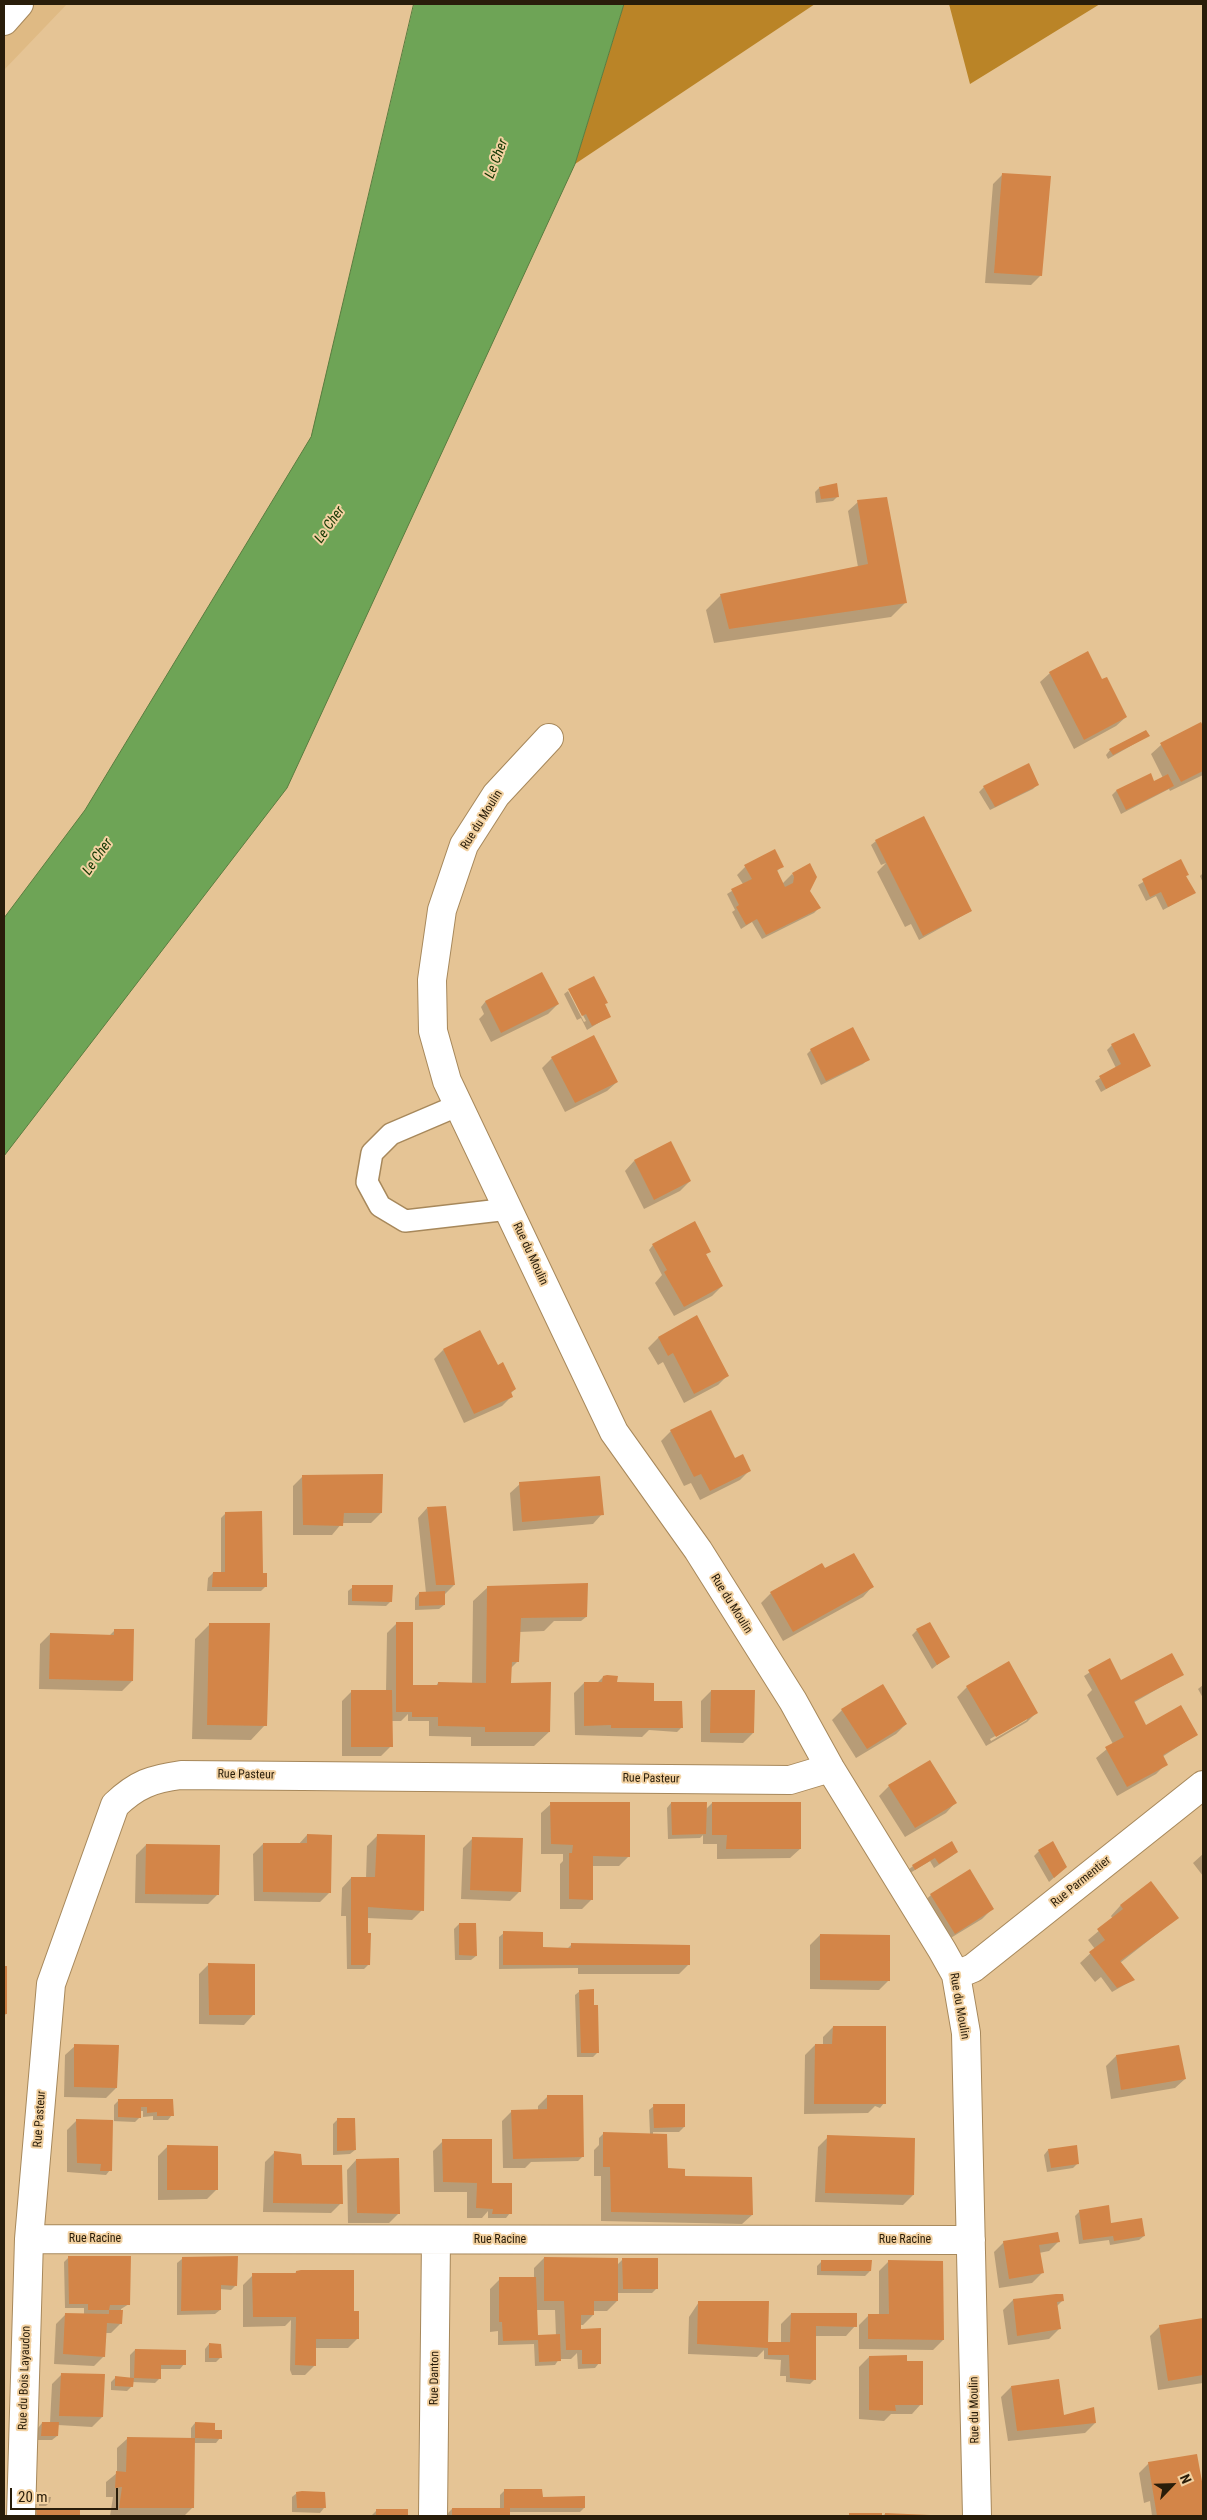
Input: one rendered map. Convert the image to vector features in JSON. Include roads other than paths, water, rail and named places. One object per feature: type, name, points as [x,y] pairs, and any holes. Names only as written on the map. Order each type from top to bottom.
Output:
[{"type":"street","points":[[4,21],[19,4]]},
{"type":"street","name":"Rue du Moulin","points":[[549,738],[490,803],[464,845],[442,910],[432,980],[433,1031],[447,1081],[614,1432],[698,1550],[793,1701],[830,1768],[956,1975],[966,2033],[977,2516]]},
{"type":"street","name":"Rue Pasteur","points":[[29,2239],[51,1984],[115,1805],[131,1790],[154,1778],[181,1774],[790,1780],[830,1768]]},
{"type":"street","name":"Rue Parmentier","points":[[956,1975],[973,1968],[1203,1785]]},
{"type":"street","name":"Rue Racine","points":[[29,2239],[971,2240]]},
{"type":"street","name":"Rue du Bois Layaudon","points":[[21,2516],[29,2239]]},
{"type":"street","name":"Rue Danton","points":[[433,2516],[436,2240]]},
{"type":"lane","points":[[459,1105],[391,1134],[372,1154],[367,1182],[380,1206],[405,1220],[509,1209]]},
{"type":"water","name":"Le Cher","points":[[414,4],[624,4],[575,164],[287,788],[4,1156],[4,918],[85,810],[311,437]]}]
